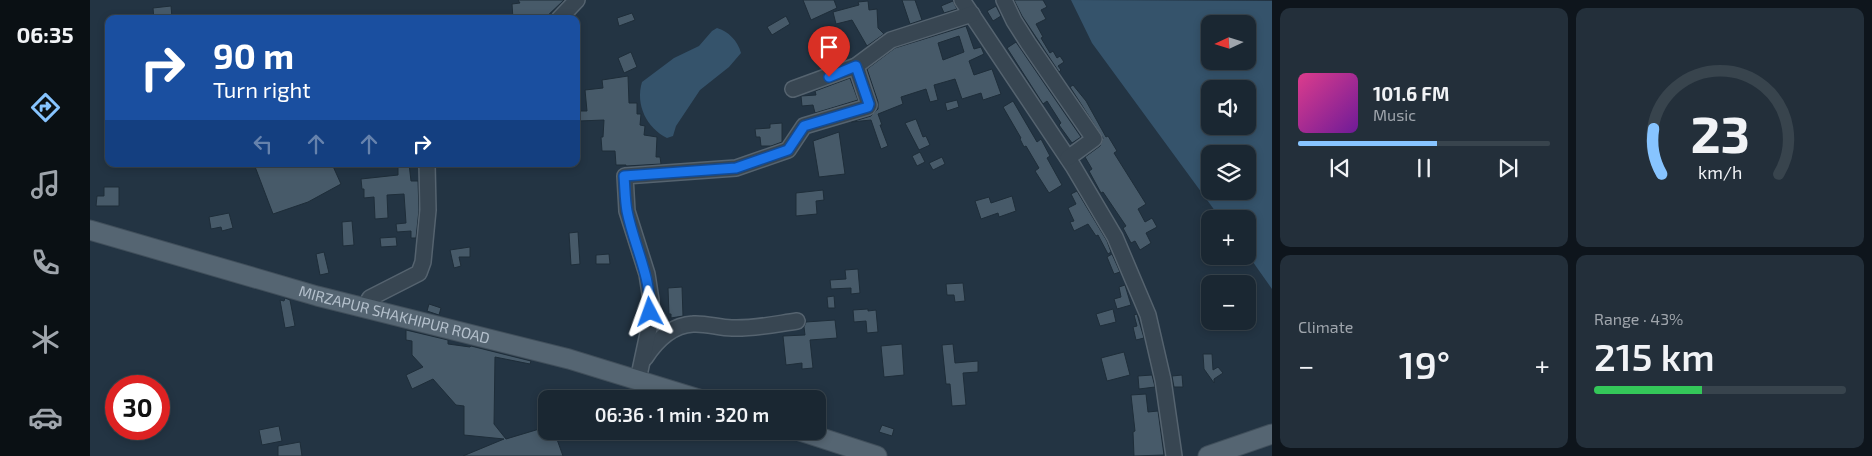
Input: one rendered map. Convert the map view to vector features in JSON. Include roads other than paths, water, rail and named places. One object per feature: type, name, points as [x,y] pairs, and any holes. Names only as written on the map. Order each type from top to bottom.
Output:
[{"type":"main road","name":"MIRZAPUR SHAKHIPUR ROAD","points":[[90,230],[364,308],[569,360],[640,372],[679,390]]},
{"type":"main road","points":[[1208,456],[1272,434]]},
{"type":"main road","points":[[826,439],[877,456]]},
{"type":"street","points":[[564,15],[577,0]]},
{"type":"street","points":[[962,0],[1068,158],[1114,237],[1148,315],[1163,380],[1174,456]]},
{"type":"street","points":[[1004,0],[1023,35],[1094,139],[1068,158]]},
{"type":"street","points":[[793,89],[856,66],[891,40],[972,14]]},
{"type":"street","points":[[640,372],[650,324],[651,300],[647,274],[627,211],[624,176],[736,168],[788,150],[804,126],[868,107],[869,104],[856,66]]},
{"type":"street","points":[[364,308],[370,298],[419,273],[423,262],[428,210],[426,167]]},
{"type":"street","points":[[640,372],[652,346],[665,334],[683,326],[694,324],[732,328],[797,321]]},
{"type":"water","points":[[1071,0],[1272,1],[1272,289],[1255,265],[1256,210],[1214,210],[1207,200],[1256,200],[1256,145],[1201,145],[1201,192],[1092,43]]},
{"type":"water","points":[[717,28],[725,31],[732,37],[738,44],[741,53],[729,67],[700,90],[676,126],[673,136],[667,138],[648,122],[644,115],[640,99],[642,82],[674,58],[699,46]]}]
